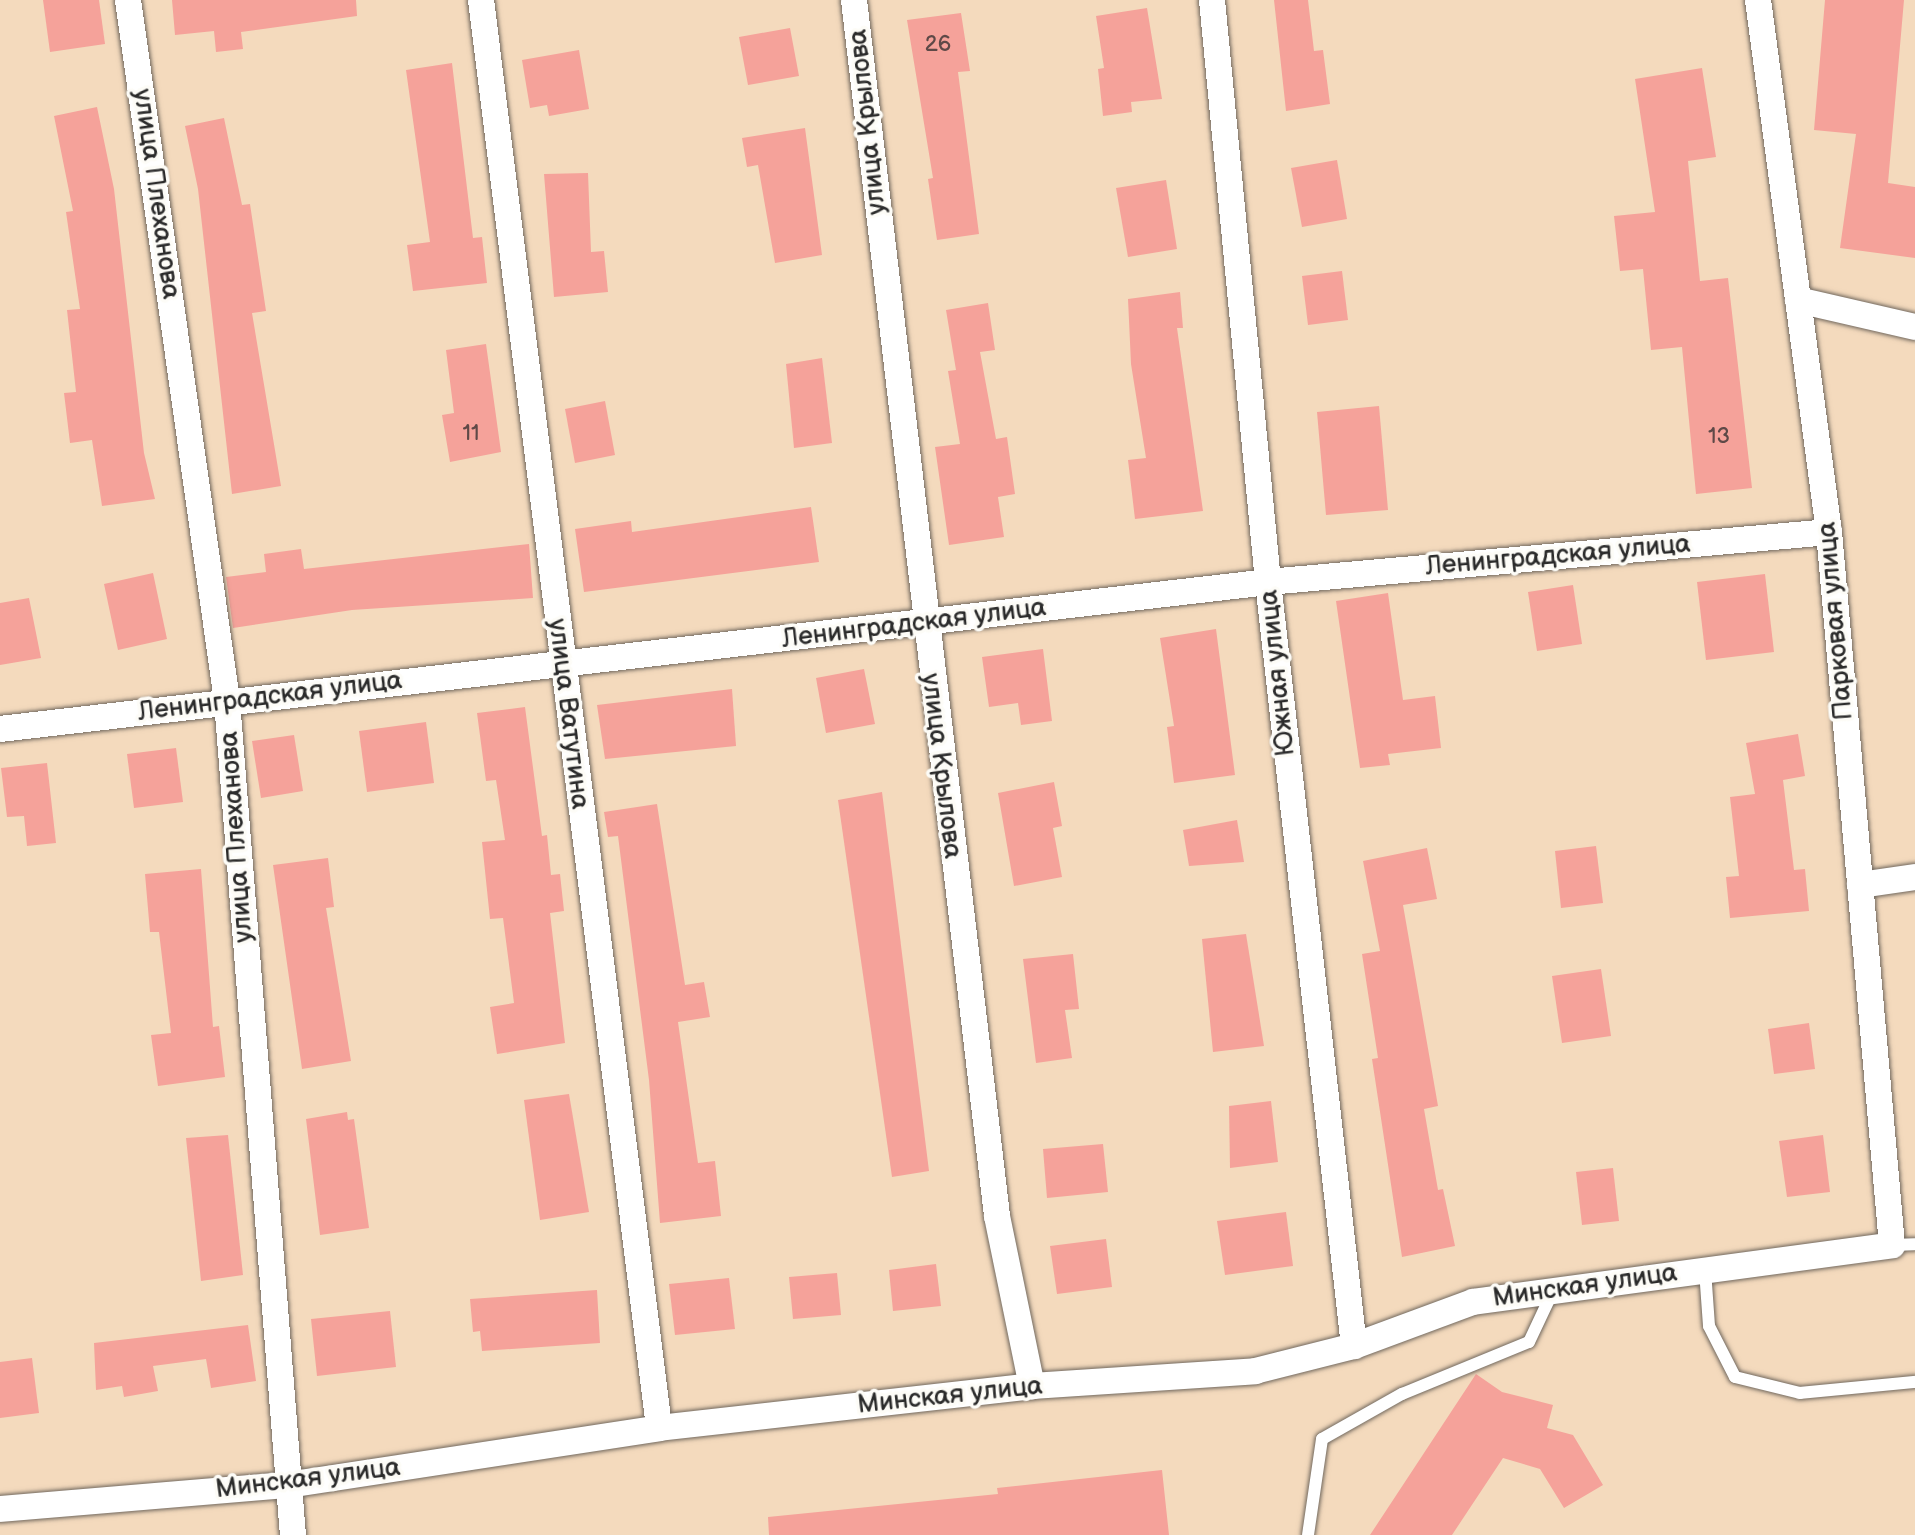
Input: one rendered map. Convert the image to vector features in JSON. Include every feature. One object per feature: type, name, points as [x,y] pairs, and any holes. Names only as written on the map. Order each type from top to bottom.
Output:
[{"type":"street","name":"улица Плеханова","points":[[128,0],[227,701],[293,1535]]},
{"type":"street","name":"улица Ватутина","points":[[481,0],[659,1428]]},
{"type":"street","name":"улица Крылова","points":[[854,0],[924,624],[997,1216],[1032,1386]]},
{"type":"street","name":"Южная улица","points":[[1212,0],[1268,582],[1354,1346]]},
{"type":"street","name":"Парковая улица","points":[[1758,0],[1829,532],[1860,885],[1903,1244]]},
{"type":"street","points":[[1798,300],[1915,327]]},
{"type":"street","name":"Ленинградская улица","points":[[0,729],[1268,582],[1829,532]]},
{"type":"street","points":[[1860,885],[1915,877]]},
{"type":"street","name":"Минская улица","points":[[0,1509],[288,1485],[659,1428],[1032,1386],[1255,1371],[1354,1346],[1473,1302],[1903,1244]]},
{"type":"lane","points":[[1705,1270],[1709,1326],[1735,1377],[1800,1393],[1915,1382]]},
{"type":"lane","points":[[1308,1535],[1322,1439],[1402,1394],[1529,1342],[1553,1291]]},
{"type":"building","points":[[43,0],[99,0],[105,44],[50,52]]},
{"type":"building","points":[[172,0],[356,0],[357,16],[241,32],[243,49],[216,52],[214,31],[175,35]]},
{"type":"building","points":[[1274,0],[1308,0],[1314,51],[1323,50],[1330,104],[1286,111]]},
{"type":"building","points":[[1825,0],[1904,0],[1888,183],[1915,187],[1915,258],[1840,248],[1856,134],[1814,130]]},
{"type":"building","points":[[1147,8],[1162,99],[1131,102],[1132,112],[1103,116],[1098,69],[1104,68],[1096,16]]},
{"type":"building","points":[[961,13],[970,71],[958,72],[979,234],[937,240],[928,179],[933,178],[907,20]]},
{"type":"building","points":[[790,28],[799,76],[748,85],[739,37]]},
{"type":"building","points":[[579,50],[589,109],[549,116],[547,105],[530,108],[522,60]]},
{"type":"building","points":[[452,63],[473,238],[482,237],[487,283],[413,291],[407,245],[430,242],[406,70]]},
{"type":"building","points":[[1702,68],[1716,157],[1688,161],[1700,281],[1728,278],[1752,488],[1696,494],[1682,347],[1651,350],[1643,269],[1620,271],[1614,216],[1655,212],[1635,79]]},
{"type":"building","points":[[97,107],[114,189],[144,453],[155,499],[102,506],[92,440],[70,443],[64,393],[76,392],[67,310],[80,309],[66,212],[73,211],[54,116]]},
{"type":"building","points":[[224,118],[242,205],[250,204],[266,311],[252,313],[281,486],[232,494],[198,189],[185,126]]},
{"type":"building","points":[[805,128],[822,255],[775,263],[758,165],[747,167],[742,138]]},
{"type":"building","points":[[1337,160],[1347,219],[1302,227],[1291,168]]},
{"type":"building","points":[[588,173],[591,252],[604,251],[608,292],[554,297],[544,174]]},
{"type":"building","points":[[1166,180],[1177,249],[1128,257],[1116,188]]},
{"type":"building","points":[[1342,271],[1348,320],[1308,325],[1302,276]]},
{"type":"building","points":[[1180,292],[1183,328],[1177,328],[1203,511],[1135,519],[1128,460],[1146,458],[1131,364],[1128,299]]},
{"type":"building","points":[[988,303],[995,350],[980,352],[996,439],[1007,437],[1015,494],[998,497],[1004,537],[949,545],[935,447],[960,444],[948,371],[956,370],[946,310]]},
{"type":"building","points":[[486,344],[501,452],[450,462],[442,415],[454,413],[446,350]]},
{"type":"building","points":[[822,358],[832,443],[794,448],[786,364]]},
{"type":"building","points":[[605,401],[615,455],[575,463],[565,409]]},
{"type":"building","points":[[1379,406],[1388,510],[1326,515],[1317,412]]},
{"type":"building","points":[[811,507],[819,562],[584,592],[575,529],[631,521],[632,532]]},
{"type":"building","points":[[529,544],[533,598],[352,610],[233,628],[226,577],[266,572],[264,554],[301,549],[304,569]]},
{"type":"building","points":[[153,573],[167,639],[118,650],[104,584]]},
{"type":"building","points":[[1765,574],[1774,652],[1706,660],[1697,582]]},
{"type":"building","points":[[1573,585],[1582,644],[1537,651],[1528,592]]},
{"type":"building","points":[[1388,593],[1403,700],[1435,696],[1441,748],[1388,754],[1390,765],[1360,768],[1336,601]]},
{"type":"building","points":[[29,598],[41,658],[0,665],[0,603]]},
{"type":"building","points":[[1216,629],[1235,775],[1174,783],[1167,727],[1174,726],[1160,638]]},
{"type":"building","points":[[1043,649],[1052,721],[1021,725],[1018,703],[989,707],[982,657]]},
{"type":"building","points":[[864,669],[875,724],[826,733],[816,678]]},
{"type":"building","points":[[732,689],[736,746],[605,759],[597,705]]},
{"type":"building","points":[[525,707],[542,836],[547,835],[551,875],[560,874],[564,911],[550,913],[565,1043],[497,1054],[490,1007],[514,1003],[503,918],[490,919],[482,842],[505,840],[496,780],[486,781],[477,713]]},
{"type":"building","points":[[426,722],[434,783],[367,792],[359,731]]},
{"type":"building","points":[[1798,734],[1805,776],[1783,780],[1794,870],[1805,869],[1809,911],[1730,918],[1726,877],[1739,876],[1730,797],[1755,794],[1746,743]]},
{"type":"building","points":[[294,735],[303,791],[261,798],[252,741]]},
{"type":"building","points":[[176,748],[183,802],[134,808],[127,754]]},
{"type":"building","points":[[47,763],[56,843],[27,846],[24,816],[7,817],[1,768]]},
{"type":"building","points":[[1054,782],[1062,826],[1053,828],[1062,877],[1014,886],[998,793]]},
{"type":"building","points":[[882,792],[929,1171],[892,1177],[838,800]]},
{"type":"building","points":[[657,804],[685,985],[704,982],[710,1017],[678,1022],[698,1163],[715,1161],[721,1216],[660,1223],[649,1080],[618,836],[608,837],[604,812]]},
{"type":"building","points":[[1237,820],[1244,862],[1189,866],[1183,830]]},
{"type":"building","points":[[1596,846],[1603,903],[1561,908],[1555,851]]},
{"type":"building","points":[[1427,848],[1437,899],[1403,905],[1438,1106],[1424,1109],[1438,1190],[1443,1189],[1455,1246],[1402,1257],[1372,1059],[1378,1058],[1362,954],[1380,951],[1363,861]]},
{"type":"building","points":[[328,858],[334,907],[326,908],[351,1061],[302,1069],[273,865]]},
{"type":"building","points":[[201,869],[213,1027],[219,1026],[225,1077],[158,1086],[151,1035],[171,1033],[159,932],[150,932],[145,874]]},
{"type":"building","points":[[1246,934],[1264,1046],[1213,1052],[1202,939]]},
{"type":"building","points":[[1073,954],[1079,1009],[1065,1010],[1072,1058],[1036,1063],[1023,959]]},
{"type":"building","points":[[1601,969],[1611,1036],[1562,1043],[1552,976]]},
{"type":"building","points":[[1809,1023],[1815,1069],[1774,1074],[1768,1029]]},
{"type":"building","points":[[569,1094],[589,1212],[540,1220],[524,1100]]},
{"type":"building","points":[[1271,1101],[1278,1162],[1230,1168],[1229,1106]]},
{"type":"building","points":[[347,1112],[348,1120],[354,1119],[369,1228],[320,1235],[306,1119]]},
{"type":"building","points":[[228,1135],[243,1275],[201,1281],[186,1138]]},
{"type":"building","points":[[1823,1135],[1830,1192],[1787,1197],[1779,1141]]},
{"type":"building","points":[[1103,1144],[1108,1192],[1047,1198],[1043,1149]]},
{"type":"building","points":[[1613,1168],[1619,1221],[1582,1225],[1576,1172]]},
{"type":"building","points":[[1286,1212],[1293,1266],[1225,1275],[1217,1221]]},
{"type":"building","points":[[1106,1239],[1112,1287],[1057,1294],[1050,1246]]},
{"type":"building","points":[[936,1264],[941,1306],[893,1311],[889,1270]]},
{"type":"building","points":[[837,1273],[841,1315],[793,1319],[789,1277]]},
{"type":"building","points":[[729,1278],[735,1329],[675,1335],[669,1284]]},
{"type":"building","points":[[597,1290],[600,1343],[482,1351],[480,1331],[473,1332],[470,1299]]},
{"type":"building","points":[[390,1311],[396,1367],[317,1376],[311,1319]]},
{"type":"building","points":[[248,1325],[256,1381],[211,1388],[206,1359],[153,1366],[158,1391],[124,1397],[122,1386],[96,1390],[94,1343]]},
{"type":"building","points":[[32,1358],[39,1413],[0,1418],[0,1362]]},
{"type":"building","points":[[1476,1374],[1502,1392],[1553,1405],[1547,1428],[1573,1435],[1603,1485],[1564,1508],[1540,1469],[1503,1458],[1452,1535],[1370,1535]]},
{"type":"building","points":[[1162,1470],[1169,1535],[769,1535],[768,1517],[998,1494],[997,1488]]}]
